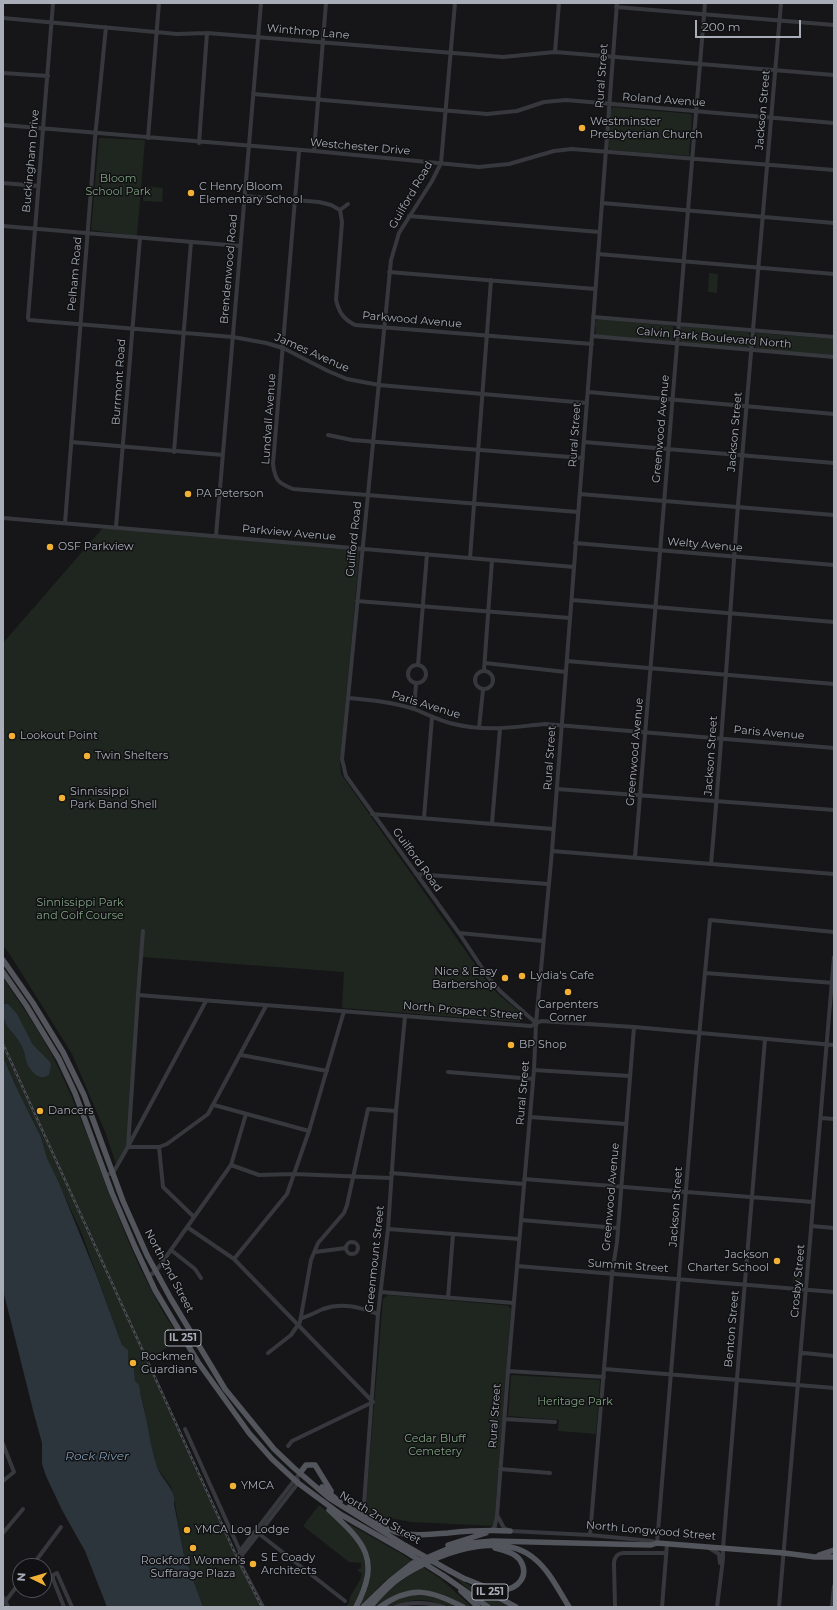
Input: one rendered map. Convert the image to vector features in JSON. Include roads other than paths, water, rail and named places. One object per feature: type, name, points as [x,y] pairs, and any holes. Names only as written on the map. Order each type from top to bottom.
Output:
[{"type":"main road","name":"North 2nd Street","points":[[3,960],[32,1002],[63,1052],[84,1095],[126,1207],[156,1271],[178,1312],[225,1389],[274,1449],[294,1468],[298,1478],[305,1488],[340,1514],[516,1607]]},
{"type":"main road","name":"North 2nd Street","points":[[3,972],[26,1005],[58,1060],[75,1093],[129,1234],[149,1276],[176,1326],[198,1362],[249,1432],[272,1460],[405,1548],[444,1576],[478,1607]]},
{"type":"main road","points":[[298,1478],[306,1466],[315,1465],[328,1488],[351,1508]]},
{"type":"main road","points":[[298,1478],[308,1477],[351,1508],[384,1528],[397,1532],[424,1535],[492,1530],[510,1531]]},
{"type":"main road","points":[[305,1488],[357,1537],[364,1549],[368,1568],[367,1578],[362,1595],[356,1607]]},
{"type":"main road","points":[[363,1607],[390,1581],[410,1565],[430,1552],[492,1530]]},
{"type":"main road","points":[[410,1565],[452,1547],[470,1543],[493,1541],[651,1545],[657,1543]]},
{"type":"main road","name":"North Longwood Street","points":[[657,1543],[784,1553],[814,1557],[834,1557]]},
{"type":"main road","points":[[463,1578],[497,1590],[509,1589],[517,1586],[522,1580],[524,1570],[520,1560],[510,1552],[484,1546]]},
{"type":"main road","points":[[370,1607],[399,1578],[415,1568],[460,1549],[484,1546],[510,1547],[535,1559],[545,1569],[569,1607]]},
{"type":"main road","name":"North Longwood Street","points":[[790,1554],[823,1554],[834,1550]]},
{"type":"main road","points":[[444,1576],[488,1607]]},
{"type":"main road","points":[[380,1607],[407,1593],[419,1592],[430,1593],[447,1598],[463,1607]]},
{"type":"street","name":"Buckingham Drive","points":[[29,320],[34,228],[53,3]]},
{"type":"street","points":[[148,138],[159,3]]},
{"type":"street","name":"Brendenwood Road","points":[[216,536],[252,94],[261,3]]},
{"type":"street","points":[[314,151],[326,3]]},
{"type":"street","name":"Guilford Road","points":[[455,3],[441,163],[432,181],[399,233],[393,250],[342,759],[343,769],[346,776],[459,933],[476,961],[495,986],[536,1023]]},
{"type":"street","points":[[556,52],[559,3]]},
{"type":"street","name":"Greenwood Avenue","points":[[636,857],[657,607],[660,550],[691,159],[701,63],[705,3]]},
{"type":"street","name":"Jackson Street","points":[[711,864],[722,738],[742,455],[762,217],[773,118],[781,3]]},
{"type":"street","points":[[617,5],[834,25]]},
{"type":"street","name":"Rural Street","points":[[492,1530],[495,1526],[497,1515],[534,1070],[536,1023],[552,851],[617,5]]},
{"type":"street","name":"Winthrop Lane","points":[[3,18],[177,34],[208,33],[502,57],[556,52],[834,75]]},
{"type":"street","name":"Pelham Road","points":[[65,523],[70,442],[106,27]]},
{"type":"street","points":[[199,143],[208,33]]},
{"type":"street","points":[[3,73],[48,76]]},
{"type":"street","name":"Roland Avenue","points":[[252,94],[487,114],[517,111],[544,102],[566,100],[834,123]]},
{"type":"street","name":"Westchester Drive","points":[[3,125],[199,143],[314,151],[478,167],[509,164],[554,151],[572,149],[834,170]]},
{"type":"street","name":"Lundvall Avenue","points":[[299,151],[273,464],[274,474],[277,480],[284,486],[293,489],[578,512]]},
{"type":"street","points":[[3,183],[38,186]]},
{"type":"street","points":[[244,196],[294,199],[331,204],[340,210],[348,204]]},
{"type":"street","points":[[602,203],[834,223]]},
{"type":"street","name":"Parkwood Avenue","points":[[340,210],[342,222],[336,300],[338,309],[342,316],[348,321],[355,324],[385,328],[592,344]]},
{"type":"street","points":[[409,216],[599,232]]},
{"type":"street","points":[[3,226],[240,246]]},
{"type":"street","name":"Burrmont Road","points":[[116,527],[140,238]]},
{"type":"street","points":[[174,452],[191,242]]},
{"type":"street","points":[[598,254],[834,274]]},
{"type":"street","points":[[390,272],[595,288]]},
{"type":"street","points":[[470,558],[491,280]]},
{"type":"street","name":"Calvin Park Boulevard North","points":[[593,317],[834,337]]},
{"type":"street","name":"James Avenue","points":[[29,320],[233,337],[266,343],[283,348],[347,379],[379,385],[587,403]]},
{"type":"street","name":"Calvin Park Boulevard North","points":[[592,336],[834,357]]},
{"type":"street","points":[[588,392],[834,414]]},
{"type":"street","points":[[328,435],[352,440],[374,442],[583,458]]},
{"type":"street","points":[[70,442],[223,455]]},
{"type":"street","points":[[584,442],[834,463]]},
{"type":"street","points":[[580,494],[834,515]]},
{"type":"street","name":"Parkview Avenue","points":[[3,518],[574,567]]},
{"type":"street","name":"Welty Avenue","points":[[575,544],[834,565]]},
{"type":"street","points":[[418,665],[427,554]]},
{"type":"street","points":[[484,670],[492,560]]},
{"type":"street","points":[[572,600],[834,622]]},
{"type":"street","points":[[357,601],[570,618]]},
{"type":"street","points":[[567,661],[651,670],[834,684]]},
{"type":"street","points":[[485,663],[566,672]]},
{"type":"street","points":[[418,665],[424,668],[427,675],[424,681],[416,684],[410,680],[408,673],[411,668],[418,665]]},
{"type":"street","points":[[483,690],[477,686],[474,680],[477,674],[484,670]]},
{"type":"street","points":[[483,690],[490,687],[493,681],[490,674],[484,670]]},
{"type":"street","points":[[414,709],[416,684]]},
{"type":"street","points":[[479,728],[483,690]]},
{"type":"street","name":"Paris Avenue","points":[[348,698],[390,703],[414,709],[453,724],[479,728],[500,729],[545,724],[834,748]]},
{"type":"street","points":[[424,818],[432,717]]},
{"type":"street","points":[[492,823],[500,729]]},
{"type":"street","points":[[556,789],[834,810]]},
{"type":"street","points":[[372,814],[553,829]]},
{"type":"street","points":[[552,851],[834,874]]},
{"type":"street","points":[[416,874],[548,884]]},
{"type":"street","name":"Jackson Street","points":[[657,1543],[710,920],[834,932]]},
{"type":"street","points":[[128,1147],[143,930]]},
{"type":"street","points":[[459,933],[543,941]]},
{"type":"street","name":"Crosby Street","points":[[779,1607],[834,957]]},
{"type":"street","points":[[705,973],[833,983]]},
{"type":"street","name":"North Prospect Street","points":[[138,995],[266,1006],[344,1010],[531,1026],[541,1021],[634,1027],[834,1045]]},
{"type":"street","points":[[105,1174],[113,1173],[206,1001]]},
{"type":"street","points":[[128,1147],[159,1147],[167,1144],[208,1114],[266,1006]]},
{"type":"street","points":[[234,1259],[287,1194],[309,1131],[344,1010]]},
{"type":"street","name":"Greenmount Street","points":[[364,1504],[373,1402],[378,1314],[388,1228],[391,1173],[405,1016]]},
{"type":"street","name":"Greenwood Avenue","points":[[590,1535],[634,1027]]},
{"type":"street","name":"Benton Street","points":[[717,1607],[723,1558],[722,1548],[765,1039]]},
{"type":"street","points":[[241,1055],[327,1070]]},
{"type":"street","points":[[534,1070],[630,1076]]},
{"type":"street","points":[[448,1072],[533,1079]]},
{"type":"street","points":[[214,1105],[309,1131]]},
{"type":"street","points":[[268,1353],[291,1335],[302,1318],[310,1267],[315,1252],[324,1234],[344,1213],[368,1109],[396,1111]]},
{"type":"street","points":[[149,1276],[156,1271],[231,1166],[246,1114]]},
{"type":"street","points":[[530,1117],[626,1124]]},
{"type":"street","points":[[821,1118],[834,1119]]},
{"type":"street","points":[[159,1147],[163,1187],[194,1217]]},
{"type":"street","points":[[231,1166],[259,1175],[294,1174],[391,1178]]},
{"type":"street","points":[[391,1173],[524,1182],[621,1186],[813,1202]]},
{"type":"street","points":[[521,1220],[617,1228]]},
{"type":"street","points":[[811,1226],[834,1228]]},
{"type":"street","points":[[187,1227],[234,1259],[373,1402],[292,1441],[288,1446]]},
{"type":"street","points":[[388,1228],[519,1238]]},
{"type":"street","points":[[448,1298],[453,1234]]},
{"type":"street","points":[[315,1252],[346,1248]]},
{"type":"street","points":[[171,1250],[195,1269],[201,1278]]},
{"type":"street","name":"Summit Street","points":[[517,1266],[680,1278],[834,1292]]},
{"type":"street","points":[[381,1292],[514,1303]]},
{"type":"street","points":[[302,1318],[331,1306],[342,1305],[358,1306],[378,1314]]},
{"type":"street","points":[[801,1354],[834,1356]]},
{"type":"street","points":[[605,1369],[834,1388]]},
{"type":"street","points":[[508,1371],[604,1377]]},
{"type":"street","points":[[504,1419],[555,1422]]},
{"type":"street","points":[[185,1429],[240,1550]]},
{"type":"street","points":[[3,1444],[14,1470],[13,1474],[3,1481]]},
{"type":"street","points":[[500,1469],[550,1473]]},
{"type":"street","points":[[263,1607],[242,1567],[239,1556],[240,1550],[298,1478]]},
{"type":"street","points":[[242,1567],[242,1555],[260,1534],[298,1478]]},
{"type":"street","points":[[3,1533],[23,1509]]},
{"type":"street","points":[[497,1515],[504,1528],[510,1531]]},
{"type":"street","points":[[38,1558],[61,1527]]},
{"type":"street","points":[[255,1530],[345,1601]]},
{"type":"street","name":"North Longwood Street","points":[[510,1531],[590,1535],[652,1541],[657,1543]]},
{"type":"street","points":[[662,1607],[667,1544]]},
{"type":"street","name":"Benton Street","points":[[707,1547],[719,1554],[721,1571]]},
{"type":"street","points":[[615,1607],[615,1557],[621,1553],[666,1554]]},
{"type":"street","points":[[64,1607],[53,1579],[53,1574],[57,1573],[72,1607]]},
{"type":"street","points":[[832,1607],[834,1586]]},
{"type":"street","points":[[4,1602],[12,1592]]},
{"type":"street","points":[[3,1596],[4,1602],[8,1607]]},
{"type":"street","points":[[395,1607],[412,1602],[420,1602],[444,1607]]},
{"type":"water","points":[[3,1004],[8,1004],[17,1014],[33,1045],[50,1062],[51,1065],[49,1075],[40,1077],[29,1067],[22,1046],[6,1024],[3,1013]]},
{"type":"water","name":"Rock River","points":[[3,1057],[41,1137],[47,1158],[59,1183],[96,1274],[122,1345],[128,1350],[128,1360],[134,1369],[135,1381],[139,1385],[154,1457],[160,1473],[172,1490],[184,1555],[203,1607],[107,1607],[85,1551],[62,1510],[46,1476],[42,1464],[42,1443],[3,1290]]},
{"type":"railway","points":[[3,1044],[235,1553],[262,1607]]},
{"type":"place","name":"Westminster Presbyterian Church","points":[[582,128]]},
{"type":"place","name":"C Henry Bloom Elementary School","points":[[191,193]]},
{"type":"place","name":"PA Peterson","points":[[188,494]]},
{"type":"place","name":"OSF Parkview","points":[[50,547]]},
{"type":"place","name":"Lookout Point","points":[[12,736]]},
{"type":"place","name":"Twin Shelters","points":[[87,756]]},
{"type":"place","name":"Sinnissippi Park Band Shell","points":[[62,798]]},
{"type":"place","name":"Lydia's Cafe","points":[[522,976]]},
{"type":"place","name":"Nice & Easy Barbershop","points":[[505,978]]},
{"type":"place","name":"Carpenters Corner","points":[[568,992]]},
{"type":"place","name":"BP Shop","points":[[511,1045]]},
{"type":"place","name":"Dancers","points":[[40,1111]]},
{"type":"place","name":"Jackson Charter School","points":[[777,1261]]},
{"type":"place","name":"Rockmen Guardians","points":[[133,1363]]},
{"type":"place","name":"YMCA","points":[[233,1486]]},
{"type":"place","name":"YMCA Log Lodge","points":[[187,1530]]},
{"type":"place","name":"Rockford Women's Suffarage Plaza","points":[[193,1548]]},
{"type":"place","name":"S E Coady Architects","points":[[253,1564]]},
{"type":"park label","name":"Bloom School Park","points":[[118,185]]},
{"type":"park label","name":"Sinnissippi Park and Golf Course","points":[[80,909]]},
{"type":"park label","name":"Heritage Park","points":[[575,1402]]},
{"type":"park label","name":"Cedar Bluff Cemetery","points":[[435,1445]]}]
